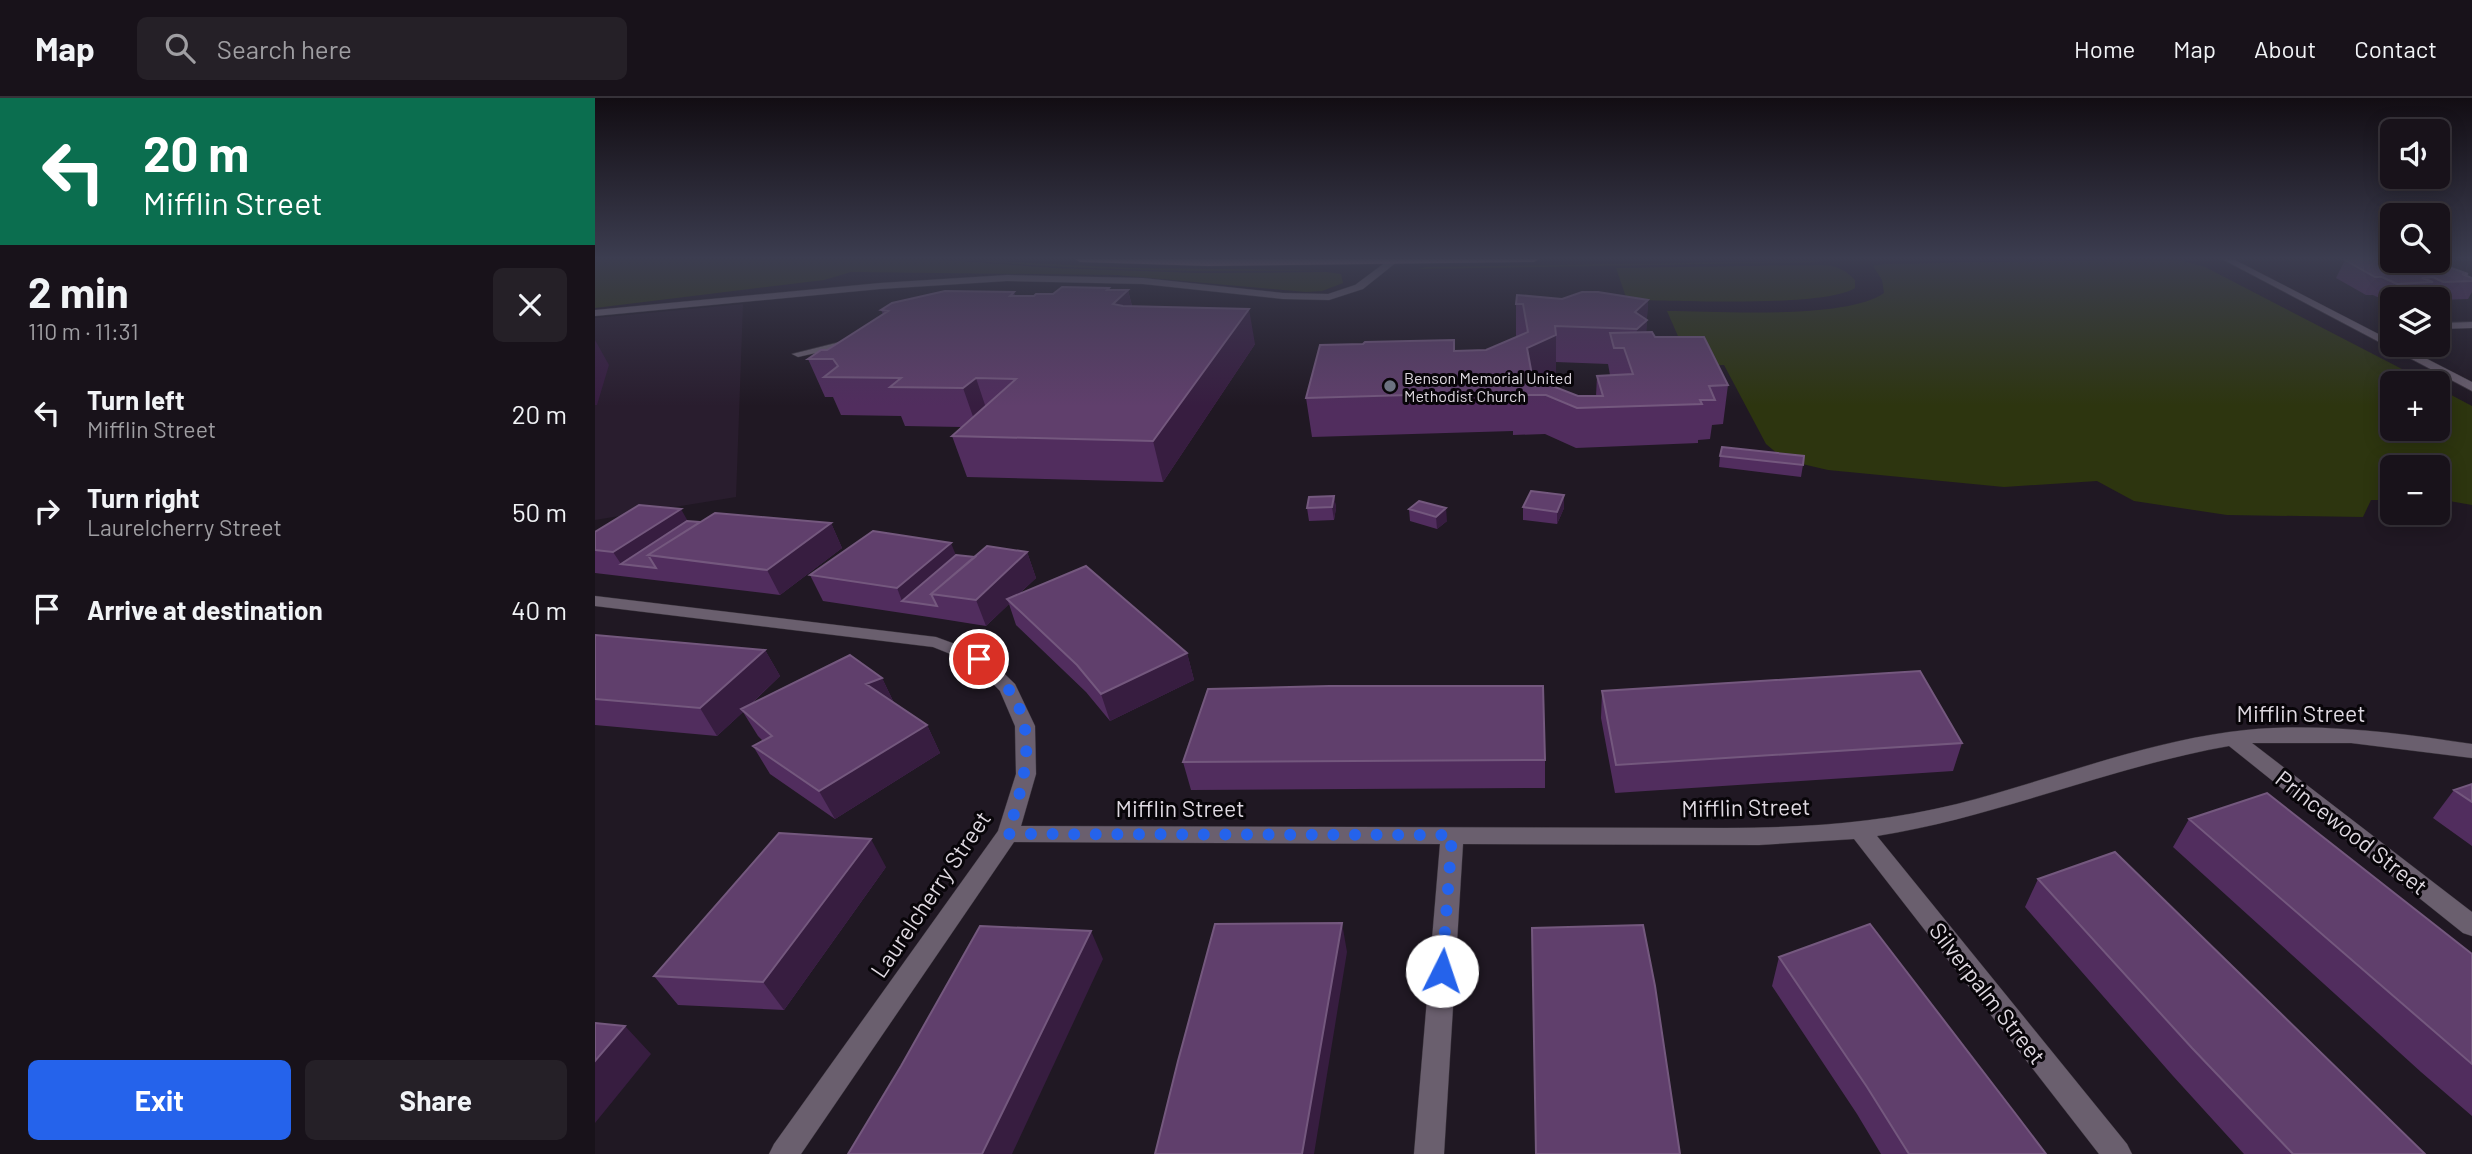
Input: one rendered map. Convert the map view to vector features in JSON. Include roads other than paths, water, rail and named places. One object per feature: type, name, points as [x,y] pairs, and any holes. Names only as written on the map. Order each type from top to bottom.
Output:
[{"type":"street","points":[[595,313],[645,308]]},
{"type":"street","points":[[2323,308],[2472,387]]},
{"type":"street","points":[[2450,326],[2472,325]]},
{"type":"street","points":[[2361,328],[2380,328]]},
{"type":"street","points":[[798,354],[864,339]]},
{"type":"street","name":"Laurelcherry Street","points":[[595,601],[936,642],[979,659],[1008,688],[1025,726],[1026,774],[1008,834],[784,1154]]},
{"type":"street","name":"Mifflin Street","points":[[1008,834],[1726,835],[1860,831],[1954,814],[2163,752],[2232,738],[2275,735],[2348,736],[2472,751]]},
{"type":"street","name":"Princewood Street","points":[[2232,738],[2472,926]]},
{"type":"street","name":"Silverpalm Street","points":[[1860,831],[2117,1154]]},
{"type":"street","points":[[1429,1154],[1452,835]]},
{"type":"place","name":"Benson Memorial United Methodist Church","points":[[1390,386]]}]
